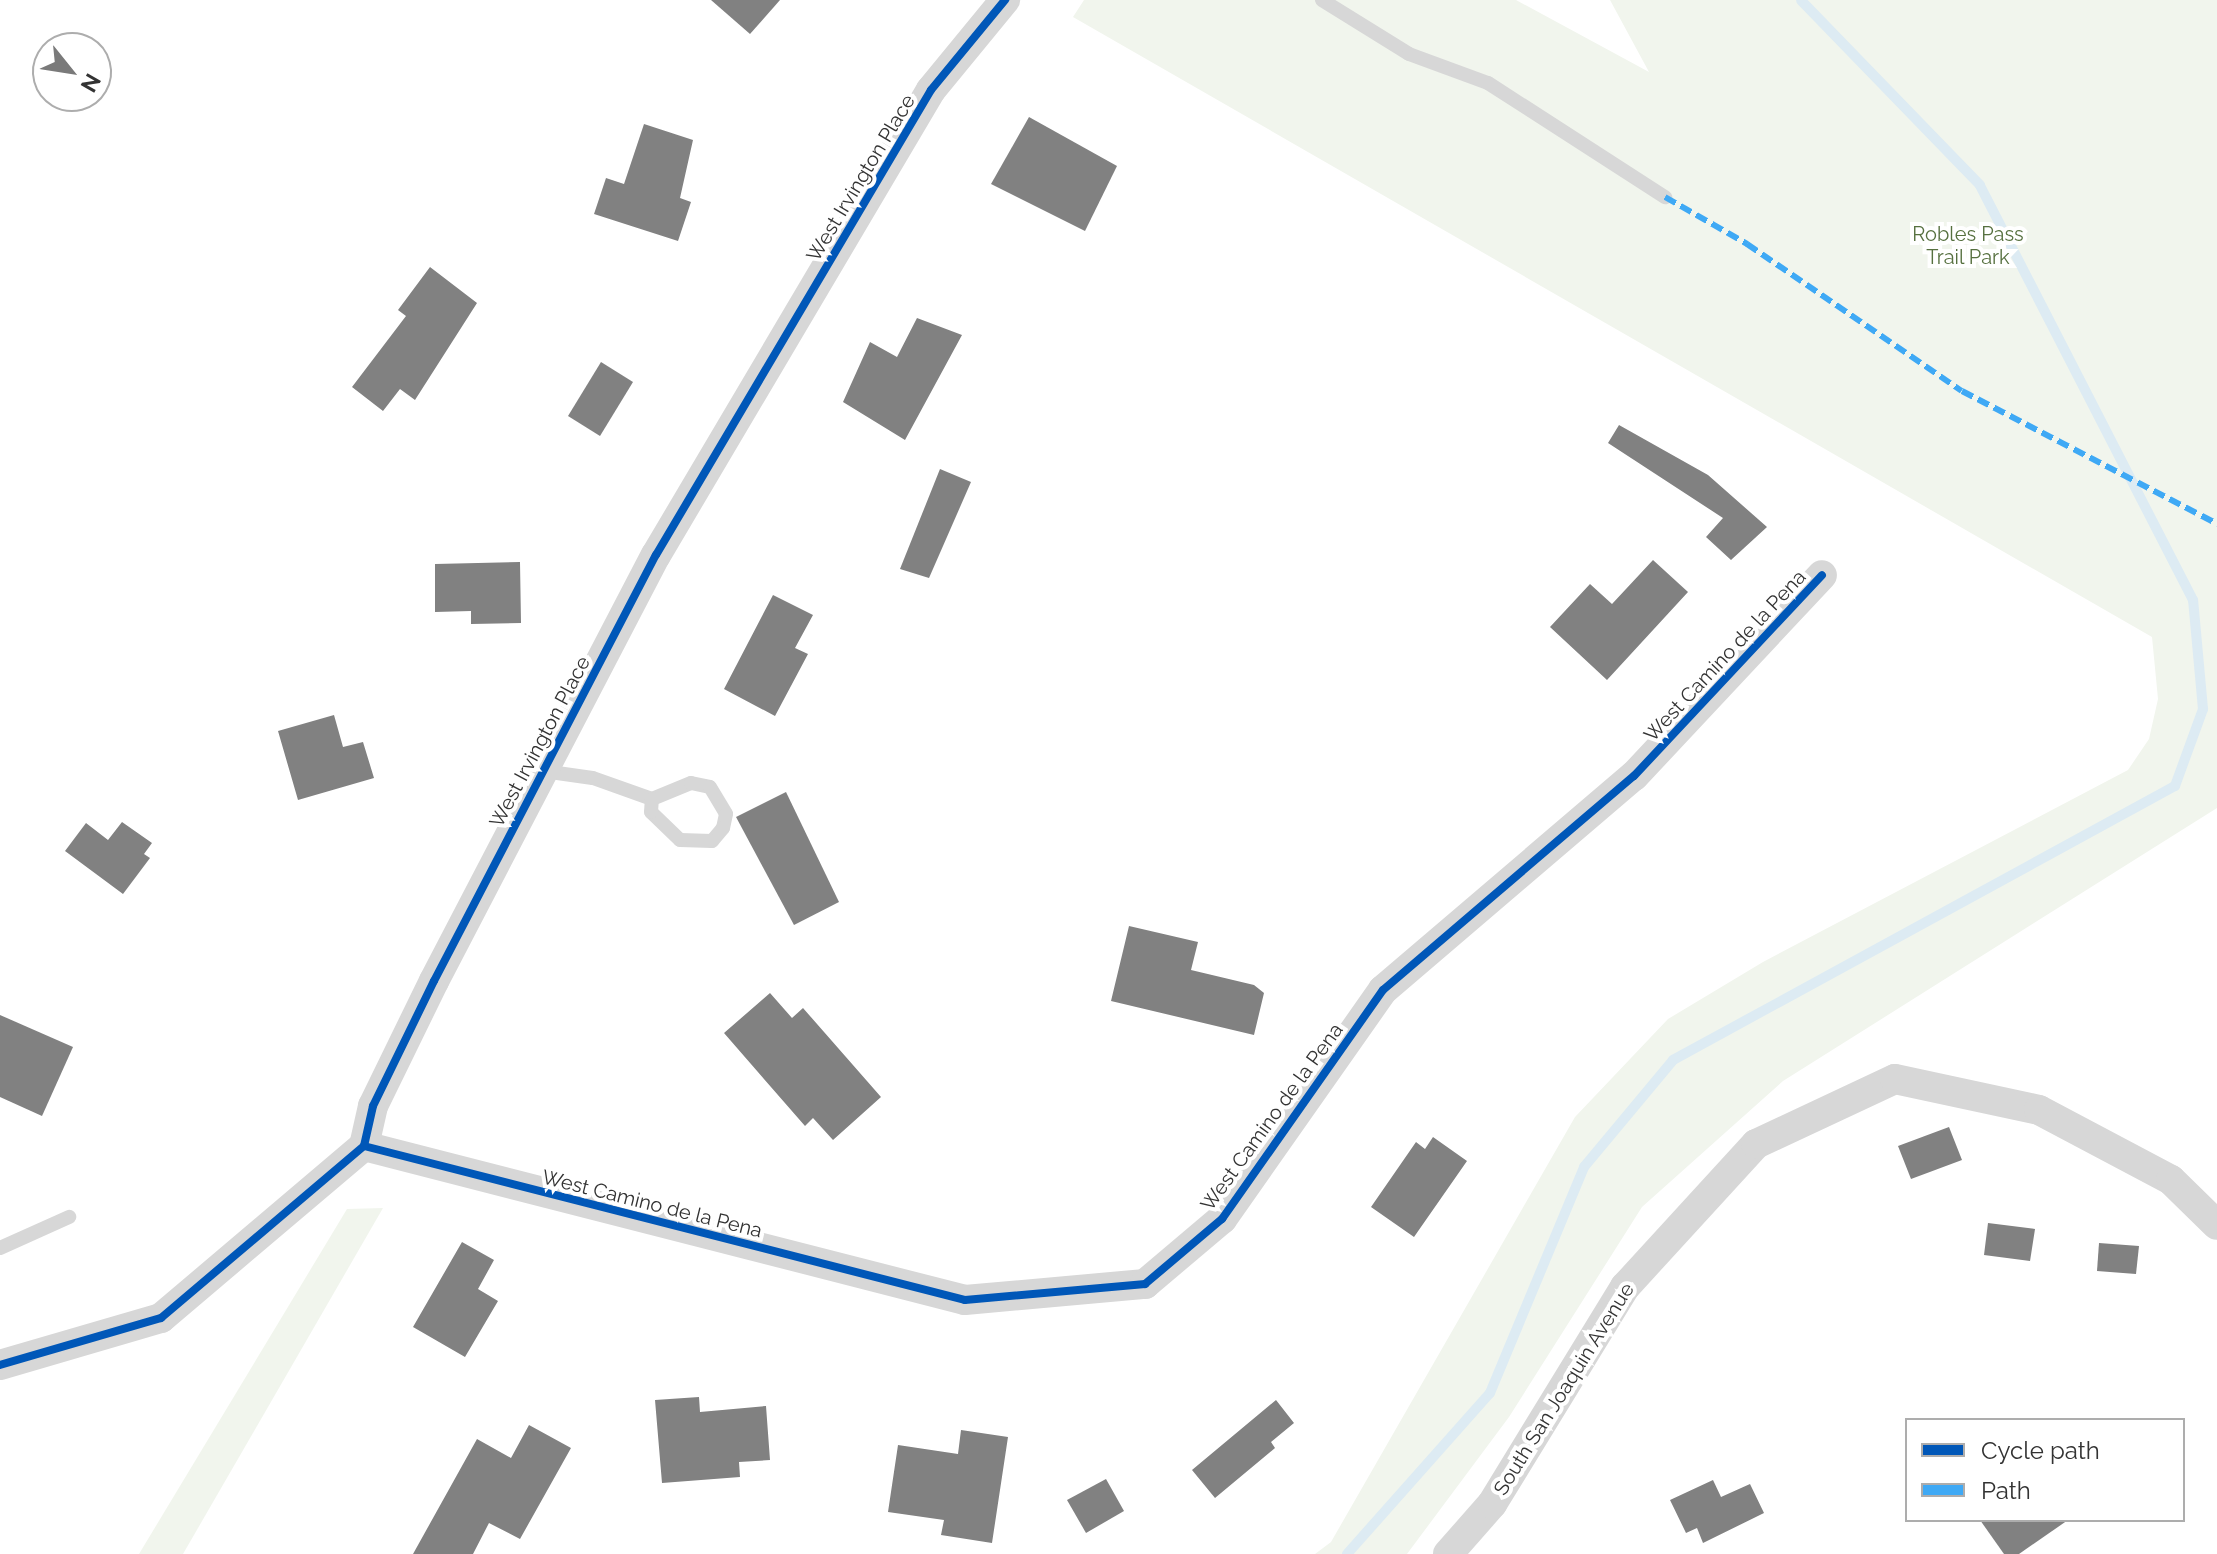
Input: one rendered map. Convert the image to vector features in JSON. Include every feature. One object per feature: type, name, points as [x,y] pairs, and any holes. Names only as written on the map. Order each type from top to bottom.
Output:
[{"type":"street","name":"West Irvington Place","points":[[364,1146],[373,1106],[656,555],[931,90],[1005,0]]},
{"type":"street","name":"West Camino de la Pena","points":[[364,1146],[965,1300],[1145,1284],[1222,1219],[1383,990],[1634,776],[1822,575]]},
{"type":"street","name":"South San Joaquin Avenue","points":[[1448,1554],[1492,1504],[1625,1287],[1756,1144],[1895,1079],[2039,1110],[2171,1180],[2217,1225]]},
{"type":"street","points":[[0,1365],[161,1318],[364,1146]]},
{"type":"lane","points":[[1322,0],[1409,54],[1488,83],[1665,197]]},
{"type":"lane","points":[[543,771],[593,778],[652,799],[691,783],[710,787],[726,814],[723,828],[712,841],[680,840],[651,812],[652,799]]},
{"type":"lane","points":[[0,1248],[69,1217]]},
{"type":"green space","name":"Robles Pass Trail Park","points":[[1084,0],[1516,0],[1649,72],[1610,0],[2217,0],[2217,808],[1783,1081],[1642,1207],[1509,1417],[1407,1554],[1315,1554],[1331,1542],[1575,1117],[1668,1019],[1763,962],[2128,770],[2149,739],[2158,699],[2152,637],[1073,17]]},
{"type":"green space","points":[[383,1208],[183,1554],[139,1554],[347,1209]]},
{"type":"building","points":[[711,0],[780,0],[750,34]]},
{"type":"building","points":[[1029,117],[1117,166],[1085,231],[991,184]]},
{"type":"building","points":[[644,124],[693,140],[680,198],[691,202],[678,241],[594,214],[606,178],[624,184]]},
{"type":"building","points":[[430,267],[477,303],[415,400],[400,389],[383,411],[352,387],[406,316],[398,310]]},
{"type":"building","points":[[917,318],[962,335],[905,440],[843,402],[870,342],[897,357]]},
{"type":"building","points":[[601,362],[633,382],[600,436],[568,416]]},
{"type":"building","points":[[1619,425],[1708,475],[1767,527],[1731,560],[1706,537],[1723,518],[1608,443]]},
{"type":"building","points":[[940,469],[971,482],[929,578],[900,569]]},
{"type":"building","points":[[1653,560],[1688,592],[1607,680],[1550,627],[1590,584],[1612,604]]},
{"type":"building","points":[[520,562],[521,623],[471,624],[471,611],[435,612],[435,564]]},
{"type":"building","points":[[773,595],[813,615],[795,648],[808,654],[775,716],[724,689]]},
{"type":"building","points":[[334,715],[343,747],[363,742],[374,778],[298,800],[278,731]]},
{"type":"building","points":[[786,792],[839,902],[794,925],[736,817]]},
{"type":"building","points":[[122,822],[152,843],[144,854],[150,858],[123,894],[65,851],[86,823],[108,840]]},
{"type":"building","points":[[1129,926],[1198,942],[1191,970],[1254,985],[1264,993],[1254,1035],[1111,1001]]},
{"type":"building","points":[[770,993],[792,1018],[803,1008],[881,1097],[833,1140],[813,1118],[805,1126],[724,1033]]},
{"type":"building","points":[[0,1015],[73,1047],[42,1116],[0,1097]]},
{"type":"building","points":[[1949,1127],[1962,1160],[1911,1179],[1898,1146]]},
{"type":"building","points":[[1433,1137],[1467,1161],[1414,1237],[1371,1207],[1416,1142],[1425,1149]]},
{"type":"building","points":[[1988,1223],[2035,1229],[2030,1261],[1984,1255]]},
{"type":"building","points":[[462,1242],[494,1260],[478,1289],[498,1301],[465,1357],[413,1327]]},
{"type":"building","points":[[2099,1243],[2139,1246],[2136,1274],[2097,1271]]},
{"type":"building","points":[[699,1397],[700,1412],[766,1406],[770,1460],[739,1462],[740,1477],[662,1483],[655,1400]]},
{"type":"building","points":[[1276,1400],[1294,1423],[1271,1442],[1275,1448],[1215,1498],[1192,1470]]},
{"type":"building","points":[[529,1425],[571,1448],[520,1539],[489,1523],[473,1554],[413,1554],[477,1439],[511,1458]]},
{"type":"building","points":[[961,1430],[1008,1437],[992,1543],[941,1535],[944,1520],[888,1512],[898,1445],[958,1454]]},
{"type":"building","points":[[1106,1479],[1124,1511],[1086,1533],[1067,1500]]},
{"type":"building","points":[[1713,1480],[1721,1497],[1750,1484],[1764,1513],[1703,1543],[1697,1528],[1686,1533],[1670,1500]]},
{"type":"building","points":[[1981,1522],[2065,1522],[2019,1554],[2004,1554]]},
{"type":"waterway","points":[[1347,1554],[1490,1393],[1584,1167],[1673,1060],[2175,786],[2203,709],[2193,600],[1980,185],[1801,0]]},
{"type":"marked path","points":[[1665,197],[1747,244],[1962,391],[2217,524]]},
{"type":"cycle path","points":[[0,1365],[161,1318],[364,1146],[373,1106],[434,981],[656,555],[931,90],[1005,0]]},
{"type":"cycle path","points":[[364,1146],[965,1300],[1145,1284],[1222,1219],[1383,990],[1634,776],[1822,575]]}]
